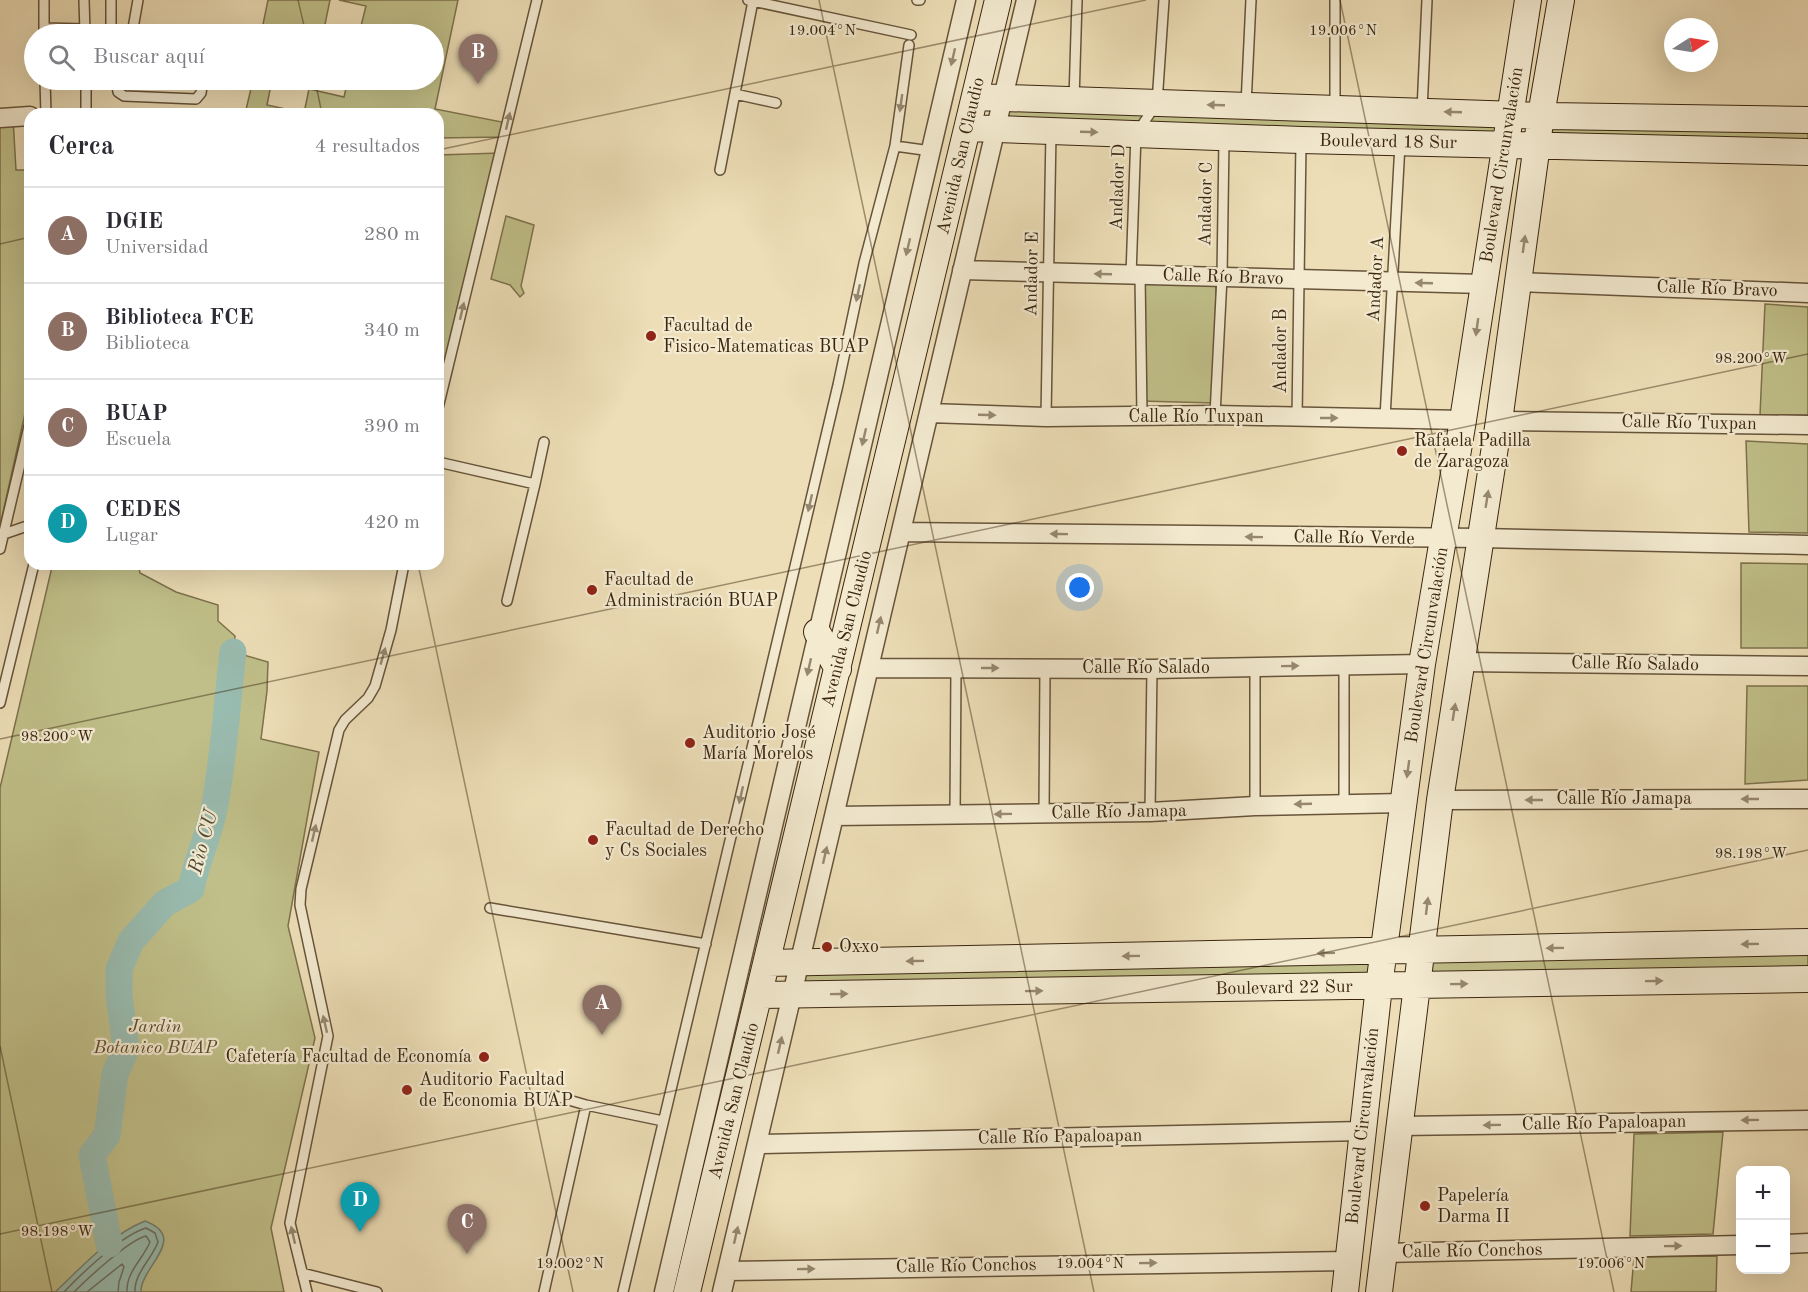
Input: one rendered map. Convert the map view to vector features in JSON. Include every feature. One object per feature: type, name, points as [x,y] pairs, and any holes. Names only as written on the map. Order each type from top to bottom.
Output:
[{"type":"street","name":"Avenida San Claudio","points":[[664,1292],[966,0]]},
{"type":"street","name":"Avenida San Claudio","points":[[687,1292],[998,0]]},
{"type":"street","name":"Avenida San Claudio","points":[[722,1292],[1026,0]]},
{"type":"street","name":"Boulevard Circunvalación","points":[[1345,1292],[1379,986],[1422,664],[1512,114],[1528,0]]},
{"type":"street","name":"Boulevard Circunvalación","points":[[1379,1292],[1440,800],[1499,421],[1541,116],[1561,0]]},
{"type":"street","name":"Boulevard 18 Sur","points":[[975,98],[1541,116],[1808,120]]},
{"type":"street","points":[[0,118],[24,116]]},
{"type":"street","name":"Boulevard 18 Sur","points":[[968,128],[1301,140],[1808,153]]},
{"type":"street","name":"Calle Río Bravo","points":[[962,270],[1483,284]]},
{"type":"street","name":"Calle Río Bravo","points":[[1518,282],[1808,293]]},
{"type":"street","name":"Calle Río Tuxpan","points":[[929,413],[1046,417],[1215,415],[1463,420]]},
{"type":"street","name":"Calle Río Tuxpan","points":[[1499,421],[1808,425]]},
{"type":"street","name":"Calle Río Verde","points":[[901,532],[1481,538],[1808,545]]},
{"type":"street","points":[[817,632],[838,669]]},
{"type":"street","name":"Calle Río Salado","points":[[1462,662],[1808,666]]},
{"type":"street","name":"Calle Río Salado","points":[[869,668],[1152,669],[1422,664]]},
{"type":"street","name":"Calle Río Jamapa","points":[[1440,800],[1808,799]]},
{"type":"street","name":"Calle Río Jamapa","points":[[834,816],[1150,812],[1255,806],[1403,802]]},
{"type":"street","name":"Boulevard 22 Sur","points":[[767,963],[1808,942]]},
{"type":"street","points":[[949,960],[949,993]]},
{"type":"street","name":"Boulevard 22 Sur","points":[[760,995],[1808,979]]},
{"type":"street","name":"Calle Río Papaloapan","points":[[1399,1126],[1808,1120]]},
{"type":"street","name":"Calle Río Papaloapan","points":[[757,1144],[1363,1131]]},
{"type":"street","points":[[1790,1244],[1808,1243]]},
{"type":"street","name":"Calle Río Conchos","points":[[1384,1253],[1736,1245]]},
{"type":"street","name":"Calle Río Conchos","points":[[727,1271],[1348,1261]]},
{"type":"lane","points":[[44,0],[44,24]]},
{"type":"lane","points":[[84,0],[85,24]]},
{"type":"lane","points":[[111,0],[111,24]]},
{"type":"lane","points":[[134,24],[138,0]]},
{"type":"lane","points":[[444,383],[537,0]]},
{"type":"lane","points":[[1074,100],[1077,0]]},
{"type":"lane","points":[[1157,103],[1164,0]]},
{"type":"lane","points":[[1246,106],[1251,0]]},
{"type":"lane","points":[[1335,0],[1335,108]]},
{"type":"lane","points":[[1422,111],[1427,0]]},
{"type":"lane","points":[[623,1292],[838,385],[864,263],[895,146],[910,40],[750,1],[720,170]]},
{"type":"lane","points":[[45,90],[46,108]]},
{"type":"lane","points":[[86,90],[86,108]]},
{"type":"lane","points":[[118,90],[124,96],[196,99],[201,90]]},
{"type":"lane","points":[[735,94],[776,104]]},
{"type":"lane","name":"Andador D","points":[[1142,416],[1135,275],[1136,134],[1157,103]]},
{"type":"lane","name":"Andador E","points":[[1046,417],[1051,131]]},
{"type":"lane","name":"Andador C","points":[[1215,415],[1222,277],[1224,136]]},
{"type":"lane","name":"Andador B","points":[[1298,418],[1301,140]]},
{"type":"lane","name":"Andador A","points":[[1384,418],[1400,142]]},
{"type":"lane","points":[[895,146],[931,152]]},
{"type":"lane","points":[[507,601],[544,442]]},
{"type":"lane","points":[[0,549],[24,446]]},
{"type":"lane","points":[[444,463],[535,484]]},
{"type":"lane","points":[[2,535],[24,527]]},
{"type":"lane","points":[[0,703],[33,570]]},
{"type":"lane","points":[[307,1292],[292,1233],[291,1213],[328,1036],[300,905],[301,889],[339,730],[345,720],[368,698],[375,686],[391,630],[403,570]]},
{"type":"lane","points":[[1344,665],[1344,803]]},
{"type":"lane","points":[[1255,667],[1255,806]]},
{"type":"lane","points":[[955,815],[956,668]]},
{"type":"lane","points":[[1044,813],[1045,669]]},
{"type":"lane","points":[[1150,812],[1152,669]]},
{"type":"lane","points":[[490,908],[705,944]]},
{"type":"lane","points":[[555,1096],[663,1121]]},
{"type":"lane","points":[[544,1292],[586,1105]]},
{"type":"lane","points":[[302,1273],[377,1292]]},
{"type":"green space","points":[[268,0],[330,0],[325,24],[263,24]]},
{"type":"green space","points":[[339,0],[458,0],[444,66],[444,24],[362,24],[366,6]]},
{"type":"green space","points":[[251,90],[270,90],[267,105],[281,108],[246,108]]},
{"type":"green space","points":[[309,90],[344,97],[346,90],[439,90],[435,108],[305,108]]},
{"type":"green space","points":[[1003,98],[1508,113],[1503,146],[996,129]]},
{"type":"green space","points":[[444,111],[507,123],[504,137],[444,138]]},
{"type":"green space","points":[[1547,115],[1808,120],[1808,153],[1543,147]]},
{"type":"green space","points":[[13,118],[16,170],[24,170],[24,418],[0,526],[0,119]]},
{"type":"green space","points":[[500,153],[444,377],[444,155]]},
{"type":"green space","points":[[506,216],[534,225],[521,286],[524,293],[520,297],[510,285],[491,279]]},
{"type":"green space","points":[[1144,282],[1216,284],[1214,403],[1141,401]]},
{"type":"green space","points":[[1765,304],[1808,307],[1808,415],[1760,415]]},
{"type":"green space","points":[[1746,441],[1808,444],[1808,533],[1749,532]]},
{"type":"green space","points":[[1741,563],[1808,564],[1808,648],[1741,648]]},
{"type":"green space","name":"Jardin Botanico BUAP","points":[[51,570],[139,570],[140,573],[176,592],[218,605],[218,621],[235,636],[233,652],[268,662],[261,739],[319,752],[288,926],[315,1038],[271,1228],[284,1292],[0,1292],[0,788]]},
{"type":"green space","points":[[1747,686],[1808,686],[1808,780],[1745,784]]},
{"type":"green space","points":[[1808,943],[1808,979],[1414,985],[1419,953]]},
{"type":"green space","points":[[1391,953],[1386,986],[792,995],[799,963]]},
{"type":"green space","points":[[1723,1132],[1713,1234],[1630,1236],[1634,1134]]},
{"type":"green space","points":[[1717,1256],[1716,1292],[1631,1292],[1634,1257]]},
{"type":"water","points":[[145,1221],[158,1228],[163,1236],[163,1244],[160,1254],[143,1282],[141,1292],[55,1292],[108,1243]]},
{"type":"waterway","name":"Rio CU","points":[[109,1244],[92,1155],[107,1135],[115,1074],[126,1049],[119,996],[119,969],[131,941],[165,903],[191,889],[214,809],[223,750],[233,652]]},
{"type":"place","name":"Biblioteca FCE","points":[[478,84]]},
{"type":"place","name":"Facultad de Fisico-Matematicas BUAP","points":[[651,336]]},
{"type":"place","name":"Rafaela Padilla de Zaragoza","points":[[1402,451]]},
{"type":"place","name":"Facultad de Administración BUAP","points":[[592,590]]},
{"type":"place","name":"Auditorio José María Morelos","points":[[690,743]]},
{"type":"place","name":"Facultad de Derecho y Cs Sociales","points":[[593,840]]},
{"type":"place","name":"Oxxo","points":[[827,947]]},
{"type":"place","name":"DGIE","points":[[602,1035]]},
{"type":"place","name":"Cafetería Facultad de Economía","points":[[484,1057]]},
{"type":"place","name":"Auditorio Facultad de Economia BUAP","points":[[407,1090]]},
{"type":"place","name":"Papelería Darma II","points":[[1425,1206]]},
{"type":"place","name":"CEDES","points":[[360,1232]]},
{"type":"place","name":"BUAP","points":[[467,1254]]}]
